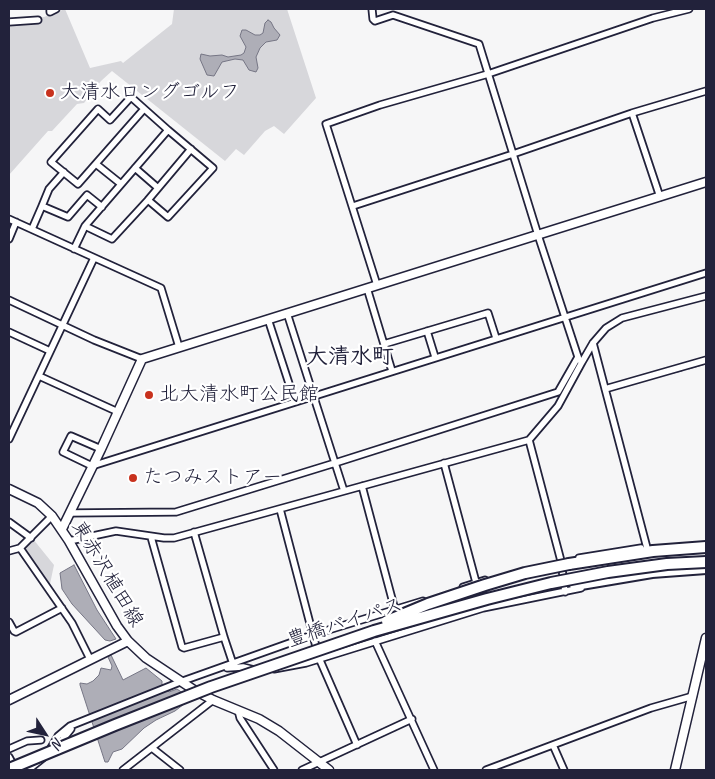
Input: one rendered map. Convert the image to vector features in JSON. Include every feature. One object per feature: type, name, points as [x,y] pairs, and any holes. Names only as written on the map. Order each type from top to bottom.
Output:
[{"type":"highway","points":[[336,644],[444,599],[565,562],[650,550],[706,547]]},
{"type":"highway","name":"豊橋バイパス","points":[[9,769],[211,687],[374,631],[551,583],[608,572],[667,564],[706,562]]},
{"type":"highway","points":[[469,604],[484,604],[575,585],[652,572],[706,568]]},
{"type":"street","points":[[50,9],[50,12],[56,9]]},
{"type":"street","points":[[69,541],[116,531],[151,537],[174,538],[444,464],[529,440],[558,406],[580,359],[538,235],[478,42],[393,16],[375,21],[373,20],[372,9]]},
{"type":"street","points":[[377,285],[326,124],[380,105],[488,74],[653,18],[689,9]]},
{"type":"street","points":[[9,22],[38,20]]},
{"type":"street","points":[[352,206],[632,113],[706,91]]},
{"type":"street","points":[[144,108],[78,184],[51,162],[98,109],[110,120],[131,97],[144,108],[168,130],[214,168],[168,217],[148,200]]},
{"type":"street","points":[[632,113],[660,197]]},
{"type":"street","points":[[74,249],[85,226],[168,130]]},
{"type":"street","points":[[85,226],[112,239],[191,149]]},
{"type":"street","points":[[96,164],[121,184]]},
{"type":"street","points":[[135,168],[158,188]]},
{"type":"street","points":[[32,229],[49,189],[64,172]]},
{"type":"street","points":[[9,300],[142,359],[706,182]]},
{"type":"street","points":[[42,206],[68,217],[87,195],[102,207]]},
{"type":"street","points":[[9,219],[161,288],[179,347]]},
{"type":"street","points":[[9,239],[16,222]]},
{"type":"street","points":[[9,439],[94,258]]},
{"type":"street","points":[[101,449],[71,436],[63,452],[92,466],[706,273]]},
{"type":"street","points":[[367,288],[392,371]]},
{"type":"street","points":[[70,513],[176,512],[558,392],[580,359],[606,328],[622,318],[706,296]]},
{"type":"street","points":[[384,344],[488,312],[496,338]]},
{"type":"street","points":[[287,313],[344,491]]},
{"type":"street","points":[[268,319],[295,402]]},
{"type":"street","points":[[427,331],[434,357]]},
{"type":"street","points":[[9,332],[50,351]]},
{"type":"street","points":[[593,344],[650,550]]},
{"type":"street","points":[[62,529],[142,359]]},
{"type":"street","points":[[605,389],[706,360]]},
{"type":"street","points":[[39,376],[118,412]]},
{"type":"street","points":[[529,440],[565,562],[565,592]]},
{"type":"street","points":[[444,464],[483,608]]},
{"type":"street","points":[[362,486],[400,633]]},
{"type":"street","name":"東赤沢植田線","points":[[9,489],[38,503],[52,516],[62,529],[117,626],[128,641],[146,658],[180,682],[279,731],[329,770]]},
{"type":"street","points":[[280,508],[318,658],[357,745]]},
{"type":"street","points":[[9,551],[20,548],[52,516]]},
{"type":"street","points":[[9,522],[31,538]]},
{"type":"street","points":[[194,532],[233,664]]},
{"type":"street","points":[[151,537],[182,647],[224,637]]},
{"type":"street","points":[[20,548],[72,623],[90,659]]},
{"type":"street","points":[[215,671],[312,635],[364,618],[395,611],[476,583],[521,569],[565,562]]},
{"type":"street","points":[[30,770],[47,754],[61,732],[70,726],[180,682],[225,668],[264,671],[293,666],[483,608],[632,579],[652,572]]},
{"type":"street","points":[[9,622],[16,632],[62,608]]},
{"type":"street","points":[[676,770],[706,638]]},
{"type":"street","points":[[9,700],[128,641]]},
{"type":"street","points":[[375,641],[434,770]]},
{"type":"street","points":[[486,770],[651,708],[692,696]]},
{"type":"street","points":[[123,770],[213,700]]},
{"type":"street","points":[[238,710],[240,718],[274,770]]},
{"type":"street","points":[[302,770],[412,719]]},
{"type":"street","points":[[9,749],[27,741],[41,740]]},
{"type":"street","points":[[553,744],[564,770]]},
{"type":"street","points":[[152,748],[180,770]]},
{"type":"street","points":[[9,757],[16,770]]},
{"type":"shaded area","points":[[65,9],[90,68],[121,61],[123,63],[172,24],[174,9],[287,9],[316,98],[284,134],[274,126],[265,131],[244,155],[236,149],[225,161],[112,71],[101,81],[84,103],[77,104],[52,131],[48,131],[9,175],[9,20],[44,17]]},
{"type":"shaded area","points":[[268,20],[280,35],[277,40],[266,42],[260,48],[256,57],[258,68],[256,72],[249,70],[243,60],[235,59],[222,62],[214,76],[207,75],[200,59],[201,54],[228,57],[241,55],[246,47],[240,36],[242,30],[260,35],[263,33],[265,23]]},
{"type":"shaded area","points":[[33,539],[54,565],[50,584],[44,581],[23,549]]},
{"type":"shaded area","points":[[74,565],[97,610],[116,639],[105,640],[72,604],[62,589],[60,573]]},
{"type":"shaded area","points":[[111,655],[123,680],[146,668],[162,681],[162,685],[169,692],[177,689],[187,696],[188,701],[175,711],[144,728],[122,749],[113,752],[108,762],[105,762],[80,683],[87,684],[93,681],[99,675],[101,668],[111,670],[112,666],[108,657]]},
{"type":"waterway","points":[[689,369],[706,364]]},
{"type":"waterway","points":[[669,374],[682,371]]},
{"type":"place","name":"大清水ロングゴルフ","points":[[50,93]]},
{"type":"place","name":"北大清水町公民館","points":[[149,395]]},
{"type":"place","name":"たつみストアー","points":[[133,478]]},
{"type":"district","name":"大清水町","points":[[350,357]]}]
